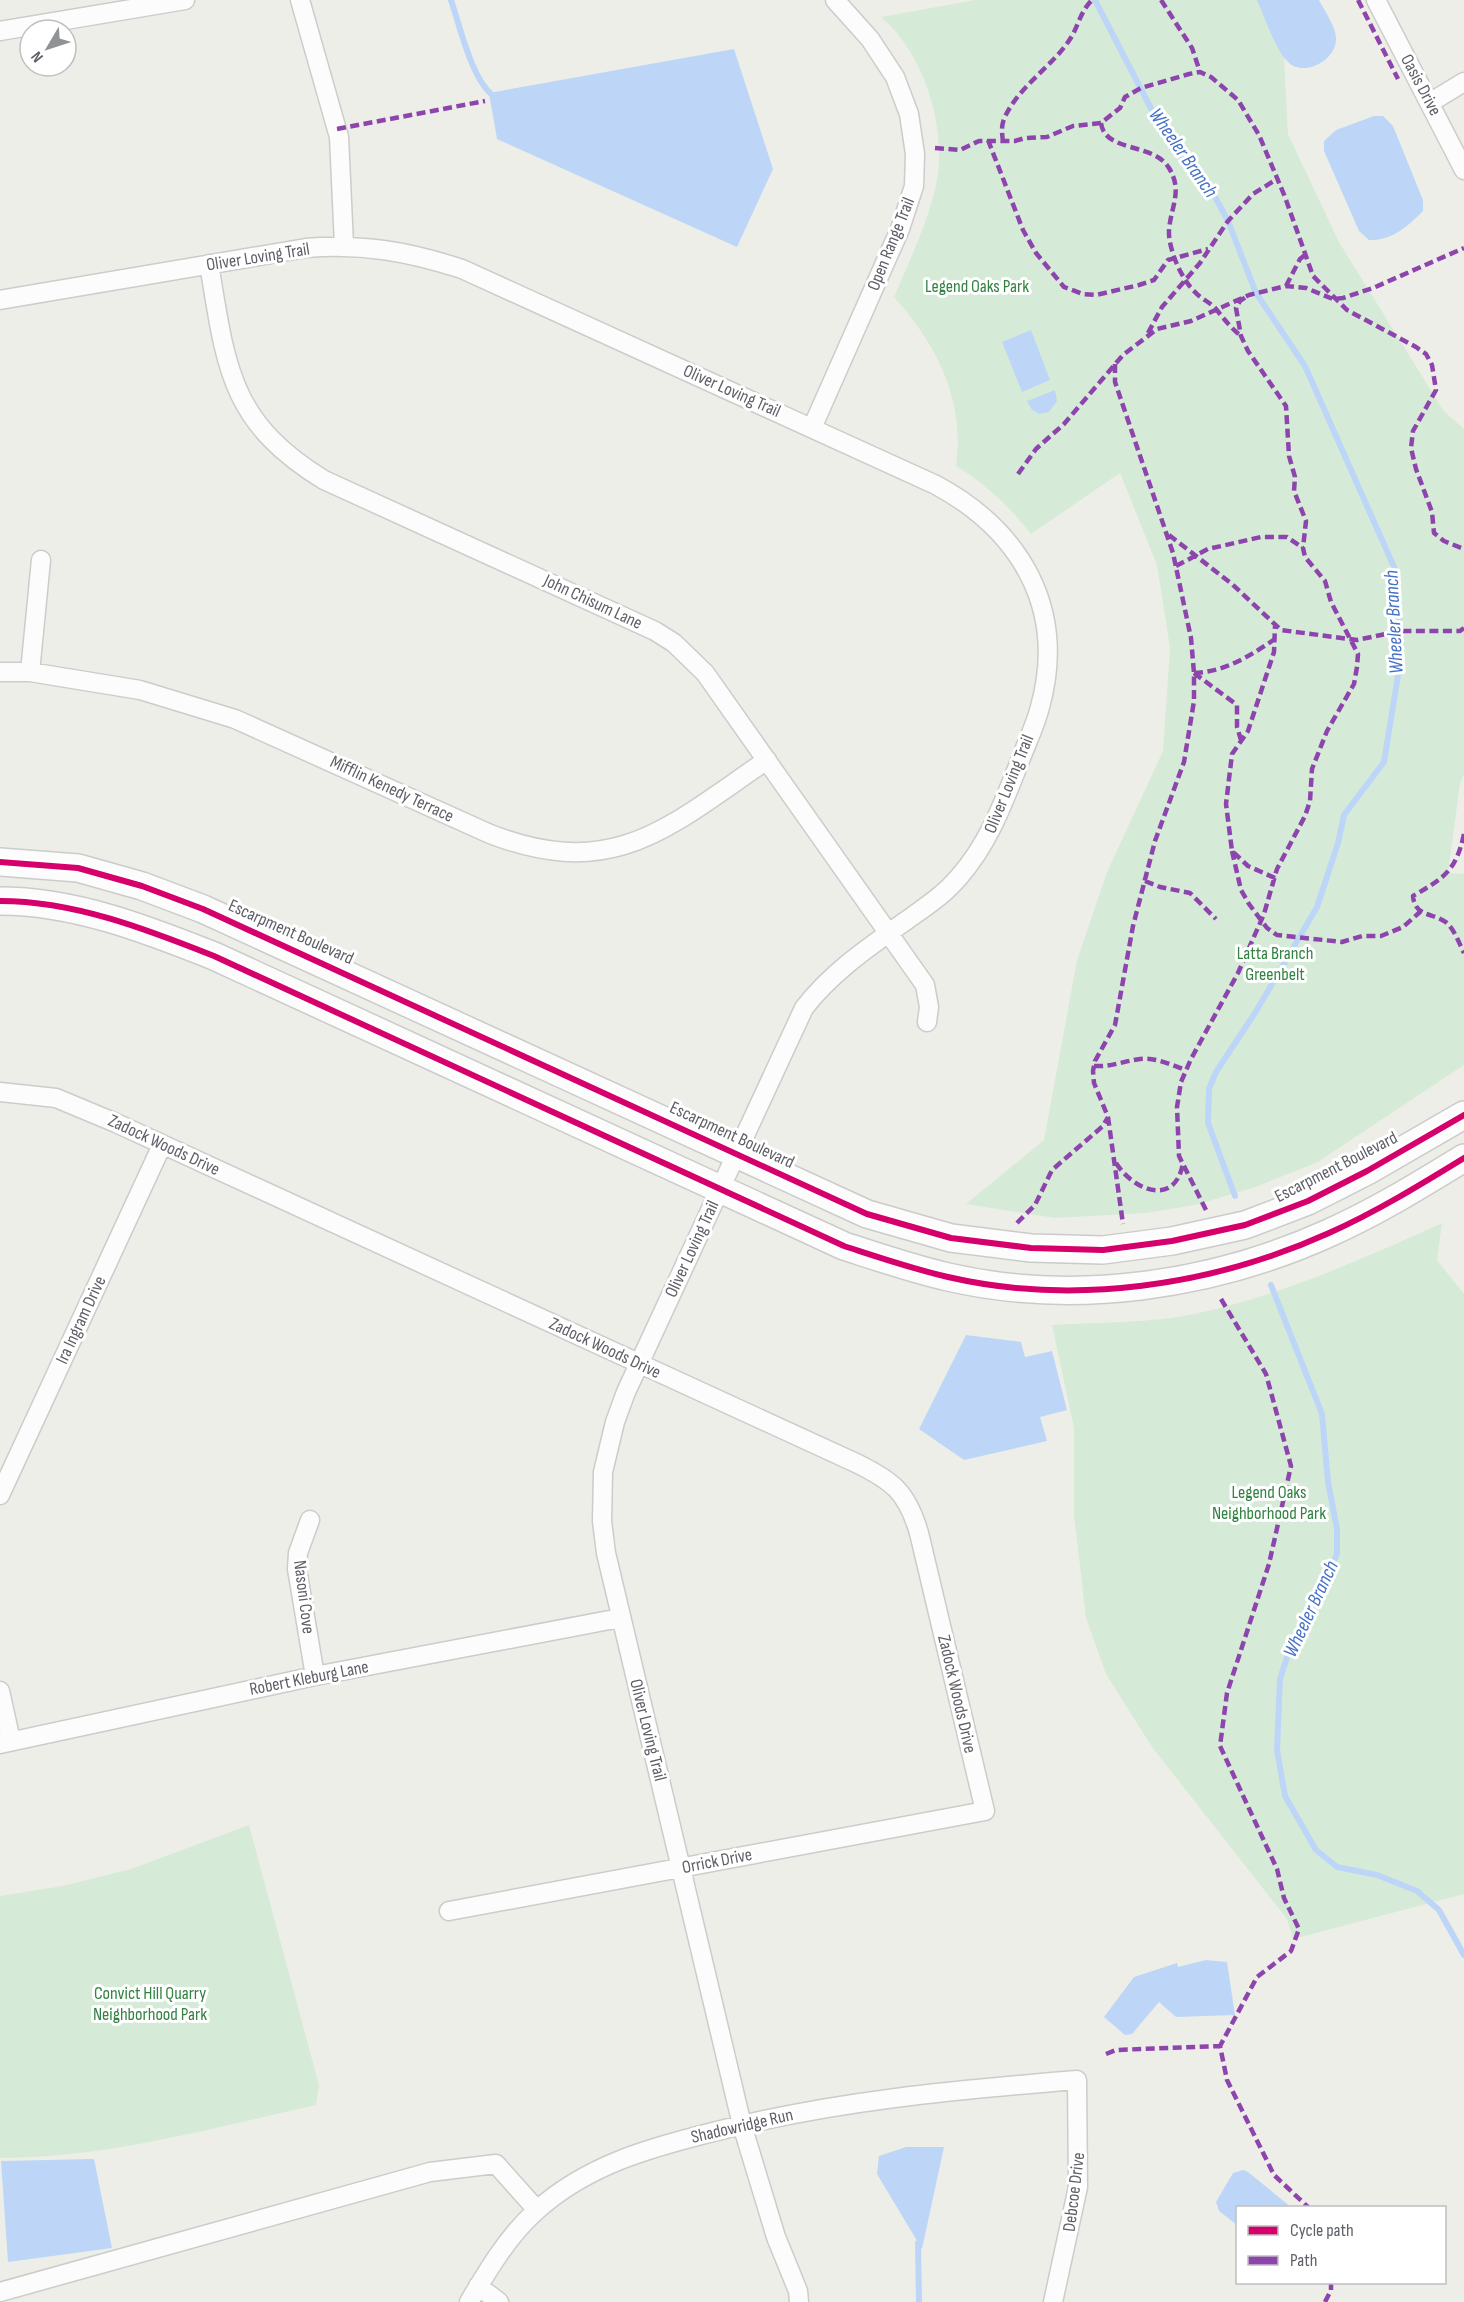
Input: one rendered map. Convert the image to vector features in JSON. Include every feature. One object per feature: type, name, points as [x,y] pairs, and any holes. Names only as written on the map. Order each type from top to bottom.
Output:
[{"type":"main road","name":"Escarpment Boulevard","points":[[0,862],[78,868],[142,886],[312,957],[867,1214],[951,1238],[1031,1248],[1103,1251],[1172,1241],[1273,1215],[1367,1171],[1464,1115]]},
{"type":"main road","points":[[0,901],[79,911],[151,930],[296,993],[844,1245],[891,1262],[950,1278],[1015,1287],[1084,1290],[1157,1284],[1219,1271],[1279,1253],[1368,1214],[1464,1158]]},
{"type":"main road","points":[[296,993],[312,957]]},
{"type":"street","points":[[0,31],[185,0]]},
{"type":"street","points":[[300,0],[339,137],[344,245]]},
{"type":"street","name":"Open Range Trail","points":[[812,428],[900,229],[914,186],[915,154],[909,114],[895,77],[870,39],[835,0]]},
{"type":"street","name":"Oasis Drive","points":[[1376,0],[1431,102],[1464,170]]},
{"type":"street","points":[[1431,102],[1464,82]]},
{"type":"street","name":"Oliver Loving Trail","points":[[0,300],[306,248],[344,245],[399,251],[462,268],[936,485],[973,507],[1004,536],[1020,557],[1032,579],[1045,620],[1048,649],[1040,708],[996,823],[958,879],[940,896],[827,980],[804,1008],[639,1364],[615,1422],[603,1472],[602,1521],[620,1618],[742,2125],[776,2237],[798,2291],[799,2302]]},
{"type":"street","name":"John Chisum Lane","points":[[209,264],[231,375],[253,416],[267,437],[282,452],[324,480],[655,631],[674,644],[705,673],[925,985],[929,1007],[927,1022]]},
{"type":"street","points":[[30,672],[41,560]]},
{"type":"street","name":"Mifflin Kenedy Terrace","points":[[0,672],[30,672],[140,690],[235,719],[490,834],[517,844],[555,852],[603,852],[649,838],[767,760]]},
{"type":"street","name":"Zadock Woods Drive","points":[[0,1092],[56,1098],[884,1476],[901,1492],[910,1508],[919,1533],[985,1811]]},
{"type":"street","name":"Ira Ingram Drive","points":[[0,1495],[162,1145]]},
{"type":"street","name":"Nasoni Cove","points":[[310,1520],[298,1553],[297,1569],[315,1676]]},
{"type":"street","name":"Robert Kleburg Lane","points":[[5,1742],[315,1676],[620,1618]]},
{"type":"street","points":[[0,1691],[5,1742]]},
{"type":"street","name":"Orrick Drive","points":[[449,1911],[985,1811]]},
{"type":"street","name":"Shadowridge Run","points":[[469,2302],[516,2232],[537,2210],[567,2188],[614,2161],[640,2151],[742,2125],[911,2094],[1077,2080]]},
{"type":"street","name":"Debcoe Drive","points":[[1053,2302],[1078,2187],[1077,2080]]},
{"type":"street","points":[[0,2292],[430,2172],[496,2164],[537,2210]]},
{"type":"street","points":[[478,2286],[499,2302]]},
{"type":"green space","name":"Latta Branch Greenbelt","points":[[975,0],[1281,0],[1288,134],[1339,242],[1443,410],[1464,429],[1464,774],[1460,784],[1448,873],[1464,874],[1464,1065],[1318,1162],[1256,1187],[1195,1205],[1146,1213],[1055,1218],[966,1204],[1044,1140],[1077,960],[1107,872],[1163,751],[1170,648],[1157,565],[1120,473],[1031,534],[997,497],[956,466],[958,442],[956,418],[945,375],[923,334],[894,297],[928,214],[936,185],[939,140],[929,94],[920,71],[896,32],[881,17]]},
{"type":"green space","name":"Legend Oaks Neighborhood Park","points":[[1442,1223],[1437,1260],[1464,1294],[1464,1894],[1293,1939],[1287,1919],[1152,1747],[1106,1674],[1086,1618],[1074,1515],[1074,1428],[1052,1325],[1156,1320],[1222,1307],[1287,1288]]},
{"type":"green space","name":"Convict Hill Quarry Neighborhood Park","points":[[249,1825],[319,2085],[316,2105],[199,2132],[120,2147],[40,2157],[0,2158],[0,1896],[62,1886],[131,1869]]},
{"type":"water","points":[[1257,0],[1319,0],[1332,24],[1336,38],[1331,53],[1318,64],[1310,67],[1302,68],[1288,62],[1275,42]]},
{"type":"water","points":[[734,49],[773,169],[737,247],[497,139],[489,93]]},
{"type":"water","points":[[1374,116],[1383,116],[1393,126],[1423,200],[1423,211],[1392,235],[1369,240],[1359,231],[1324,151],[1324,141],[1336,130]]},
{"type":"water","points":[[1031,330],[1050,380],[1022,392],[1002,342]]},
{"type":"water","points":[[1055,390],[1057,401],[1049,412],[1039,414],[1032,410],[1027,401]]},
{"type":"water","points":[[966,1335],[1021,1342],[1025,1357],[1052,1351],[1067,1410],[1040,1417],[1047,1441],[964,1460],[919,1429]]},
{"type":"water","points":[[1206,1960],[1227,1962],[1235,2015],[1176,2017],[1159,2002],[1132,2034],[1125,2035],[1104,2017],[1134,1977],[1177,1963],[1178,1967]]},
{"type":"water","points":[[906,2147],[944,2147],[922,2249],[877,2174],[879,2156]]},
{"type":"water","points":[[94,2159],[112,2248],[8,2262],[1,2161]]},
{"type":"water","points":[[1243,2170],[1248,2172],[1290,2206],[1236,2206],[1236,2224],[1219,2211],[1216,2202],[1233,2173]]},
{"type":"waterway","points":[[451,0],[473,67],[487,90],[495,97]]},
{"type":"waterway","name":"Wheeler Branch","points":[[1095,0],[1159,124],[1190,168],[1214,195],[1228,221],[1256,293],[1305,366],[1394,567],[1401,638],[1400,663],[1384,762],[1344,815],[1338,843],[1317,907],[1255,1013],[1216,1072],[1209,1089],[1208,1123],[1235,1196]]},
{"type":"waterway","name":"Wheeler Branch","points":[[1271,1285],[1322,1414],[1328,1482],[1337,1529],[1337,1554],[1326,1580],[1318,1590],[1292,1642],[1280,1679],[1277,1750],[1285,1796],[1316,1850],[1337,1867],[1377,1875],[1417,1891],[1439,1910],[1464,1955]]},
{"type":"waterway","points":[[918,2243],[919,2302]]},
{"type":"marked path","points":[[1003,142],[1002,125],[1010,107],[1064,47],[1072,36],[1085,8],[1092,0]]},
{"type":"marked path","points":[[1161,0],[1192,48],[1200,72]]},
{"type":"marked path","points":[[1358,0],[1398,79]]},
{"type":"marked path","points":[[935,148],[960,150],[979,141],[1015,141],[1047,137],[1073,126],[1101,123],[1120,108],[1125,97],[1141,88],[1200,72],[1211,77],[1238,100],[1259,135],[1285,197],[1313,276],[1347,310],[1416,347],[1426,354],[1432,365],[1436,390],[1413,431],[1411,448],[1432,512],[1434,533],[1444,541],[1464,549]]},
{"type":"marked path","points":[[337,129],[485,101]]},
{"type":"marked path","points":[[1101,123],[1104,132],[1111,139],[1152,154],[1169,168],[1176,191],[1169,230],[1176,263],[1197,294],[1214,307],[1241,336]]},
{"type":"marked path","points":[[988,140],[1023,230],[1036,253],[1064,287],[1083,294],[1096,295],[1139,285],[1154,280],[1168,260],[1208,249]]},
{"type":"marked path","points":[[1148,333],[1162,307],[1200,263],[1228,221],[1253,194],[1277,179]]},
{"type":"marked path","points":[[1018,474],[1036,449],[1064,424],[1123,355],[1157,329],[1191,321],[1249,295],[1286,286],[1306,288],[1333,299],[1343,298],[1373,288],[1464,248]]},
{"type":"marked path","points":[[1286,286],[1300,259],[1305,255]]},
{"type":"marked path","points":[[1206,1210],[1179,1156],[1177,1107],[1181,1082],[1238,973],[1264,914],[1277,869],[1305,816],[1310,801],[1312,769],[1327,731],[1354,684],[1358,654],[1331,602],[1325,581],[1305,557],[1303,548],[1306,521],[1294,491],[1295,477],[1289,456],[1286,406],[1248,351],[1241,336],[1236,308],[1240,301],[1249,295]]},
{"type":"marked path","points":[[1115,364],[1115,382],[1173,553],[1191,638],[1194,673],[1194,701],[1184,762],[1155,841],[1133,926],[1115,1025],[1095,1061],[1093,1071],[1094,1083],[1108,1117],[1123,1224]]},
{"type":"marked path","points":[[1169,535],[1232,584],[1281,630],[1357,640],[1400,631],[1460,631],[1464,628]]},
{"type":"marked path","points":[[1176,566],[1208,549],[1261,537],[1287,537],[1303,548]]},
{"type":"marked path","points":[[1275,626],[1274,652],[1248,731],[1232,754],[1226,804],[1232,851],[1248,866],[1275,878]]},
{"type":"marked path","points":[[1194,673],[1228,666],[1249,656],[1278,637]]},
{"type":"marked path","points":[[1194,673],[1237,705],[1237,727],[1241,740]]},
{"type":"marked path","points":[[1464,834],[1453,865],[1441,878],[1413,896],[1420,910],[1444,921],[1450,927],[1464,953]]},
{"type":"marked path","points":[[1232,851],[1241,890],[1267,928],[1277,935],[1342,942],[1362,936],[1381,936],[1403,927],[1420,912]]},
{"type":"marked path","points":[[1145,881],[1160,887],[1190,893],[1216,919]]},
{"type":"marked path","points":[[1094,1066],[1152,1059],[1186,1070]]},
{"type":"marked path","points":[[1017,1223],[1035,1205],[1052,1170],[1103,1126],[1108,1117]]},
{"type":"marked path","points":[[1116,1163],[1133,1181],[1153,1190],[1163,1190],[1172,1186],[1179,1177],[1183,1163]]},
{"type":"marked path","points":[[1221,1299],[1266,1374],[1291,1466],[1269,1564],[1227,1693],[1220,1746],[1277,1869],[1284,1898],[1299,1929],[1291,1951],[1257,1977],[1220,2046],[1227,2080],[1274,2175],[1307,2206]]},
{"type":"marked path","points":[[1106,2054],[1116,2050],[1220,2046]]},
{"type":"marked path","points":[[1325,2302],[1331,2290],[1331,2284]]},
{"type":"cycle path","points":[[0,862],[78,868],[142,886],[203,909],[867,1214],[951,1238],[1031,1248],[1103,1250],[1172,1241],[1245,1225],[1308,1201],[1367,1171],[1464,1115]]},
{"type":"cycle path","points":[[0,901],[28,902],[82,911],[136,927],[214,956],[844,1246],[935,1274],[996,1286],[1044,1290],[1093,1290],[1142,1286],[1190,1278],[1238,1266],[1284,1251],[1346,1225],[1398,1198],[1464,1158]]},
{"type":"park label","name":"Legend Oaks Park","points":[[977,286]]}]
